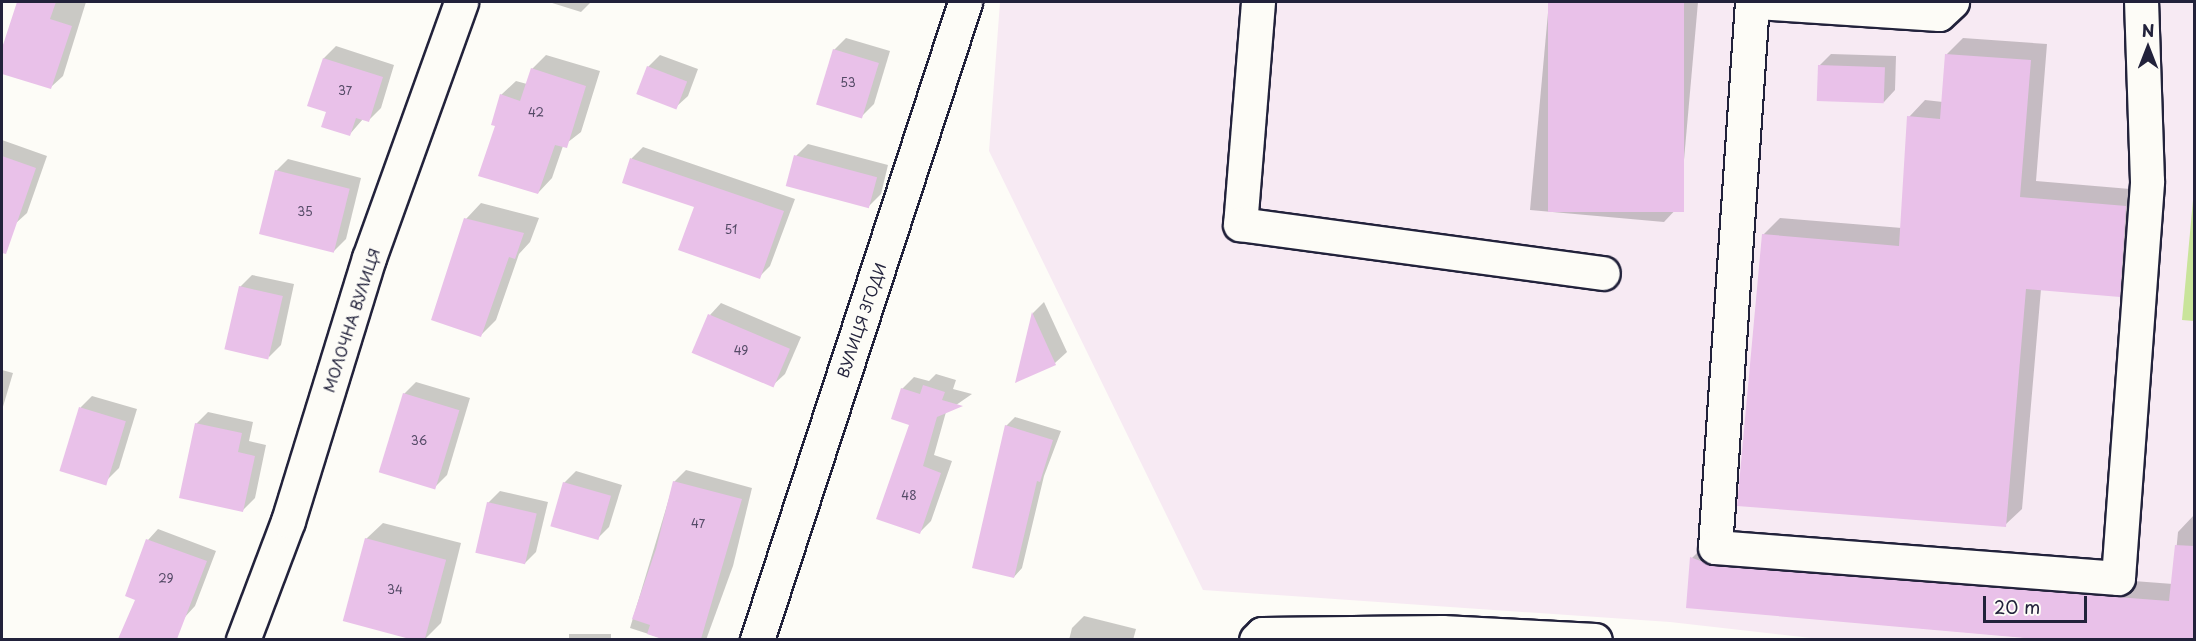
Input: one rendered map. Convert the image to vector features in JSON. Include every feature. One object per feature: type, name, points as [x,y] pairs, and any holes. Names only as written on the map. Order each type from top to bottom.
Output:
[{"type":"street","name":"МОЛОЧНА ВУЛИЦЯ","points":[[243,639],[288,520],[369,258],[461,2]]},
{"type":"street","name":"ВУЛИЦЯ ЗГОДИ","points":[[757,639],[965,2]]},
{"type":"street","points":[[1258,2],[1240,224],[1603,273]]},
{"type":"street","points":[[1752,2],[1715,547],[2118,578],[2147,181],[2141,2]]},
{"type":"street","points":[[1757,2],[1939,14],[1952,2]]},
{"type":"street","points":[[1256,639],[1262,634],[1442,632],[1595,639]]},
{"type":"shaded area","points":[[1000,2],[2194,2],[2194,639],[1829,640],[1670,622],[1203,590],[989,151]]},
{"type":"green space","points":[[2194,189],[2194,321],[2182,320]]},
{"type":"building","points":[[17,2],[56,2],[50,19],[72,26],[51,89],[2,74],[2,48]]},
{"type":"building","points":[[1548,2],[1684,2],[1684,212],[1548,212]]},
{"type":"building","points":[[833,49],[879,63],[862,118],[816,104]]},
{"type":"building","points":[[1945,54],[2031,60],[2020,197],[2126,206],[2120,297],[2026,289],[2006,527],[1737,506],[1762,234],[1899,246],[1907,116],[1940,119]]},
{"type":"building","points":[[323,58],[383,77],[369,122],[356,118],[350,136],[321,127],[326,112],[307,106]]},
{"type":"building","points":[[1818,65],[1885,67],[1884,103],[1817,101]]},
{"type":"building","points":[[647,66],[687,81],[676,109],[636,94]]},
{"type":"building","points":[[531,68],[586,86],[567,148],[555,145],[538,194],[478,176],[495,126],[491,125],[500,94],[520,101]]},
{"type":"building","points":[[794,155],[877,177],[869,208],[786,186]]},
{"type":"building","points":[[2,156],[36,168],[6,254],[2,253]]},
{"type":"building","points":[[630,158],[784,211],[760,279],[678,250],[694,207],[622,183]]},
{"type":"building","points":[[275,170],[350,189],[334,253],[259,234]]},
{"type":"building","points":[[464,218],[524,233],[515,259],[509,257],[481,337],[431,320]]},
{"type":"building","points":[[239,286],[283,296],[268,359],[224,349]]},
{"type":"building","points":[[1032,312],[1056,365],[1015,383]]},
{"type":"building","points":[[708,314],[790,349],[774,387],[692,353]]},
{"type":"building","points":[[923,385],[945,392],[942,400],[963,406],[937,417],[923,466],[941,473],[920,534],[876,519],[909,425],[891,419],[901,388],[920,394]]},
{"type":"building","points":[[403,393],[459,410],[435,490],[379,472]]},
{"type":"building","points":[[79,407],[126,421],[106,485],[59,471]]},
{"type":"building","points":[[195,423],[242,433],[238,452],[255,456],[243,512],[179,498]]},
{"type":"building","points":[[1005,425],[1053,440],[1040,482],[1037,481],[1014,578],[972,568]]},
{"type":"building","points":[[673,481],[742,499],[701,639],[662,639],[647,634],[650,625],[632,619],[656,549]]},
{"type":"building","points":[[563,482],[611,496],[598,540],[550,526]]},
{"type":"building","points":[[487,502],[537,513],[525,564],[475,553]]},
{"type":"building","points":[[365,538],[446,560],[425,640],[413,640],[343,621]]},
{"type":"building","points":[[146,539],[207,561],[177,639],[118,639],[135,600],[125,596]]},
{"type":"building","points":[[2175,545],[2194,546],[2194,639],[2036,639],[1686,608],[1690,557],[1714,566],[2169,601]]}]
